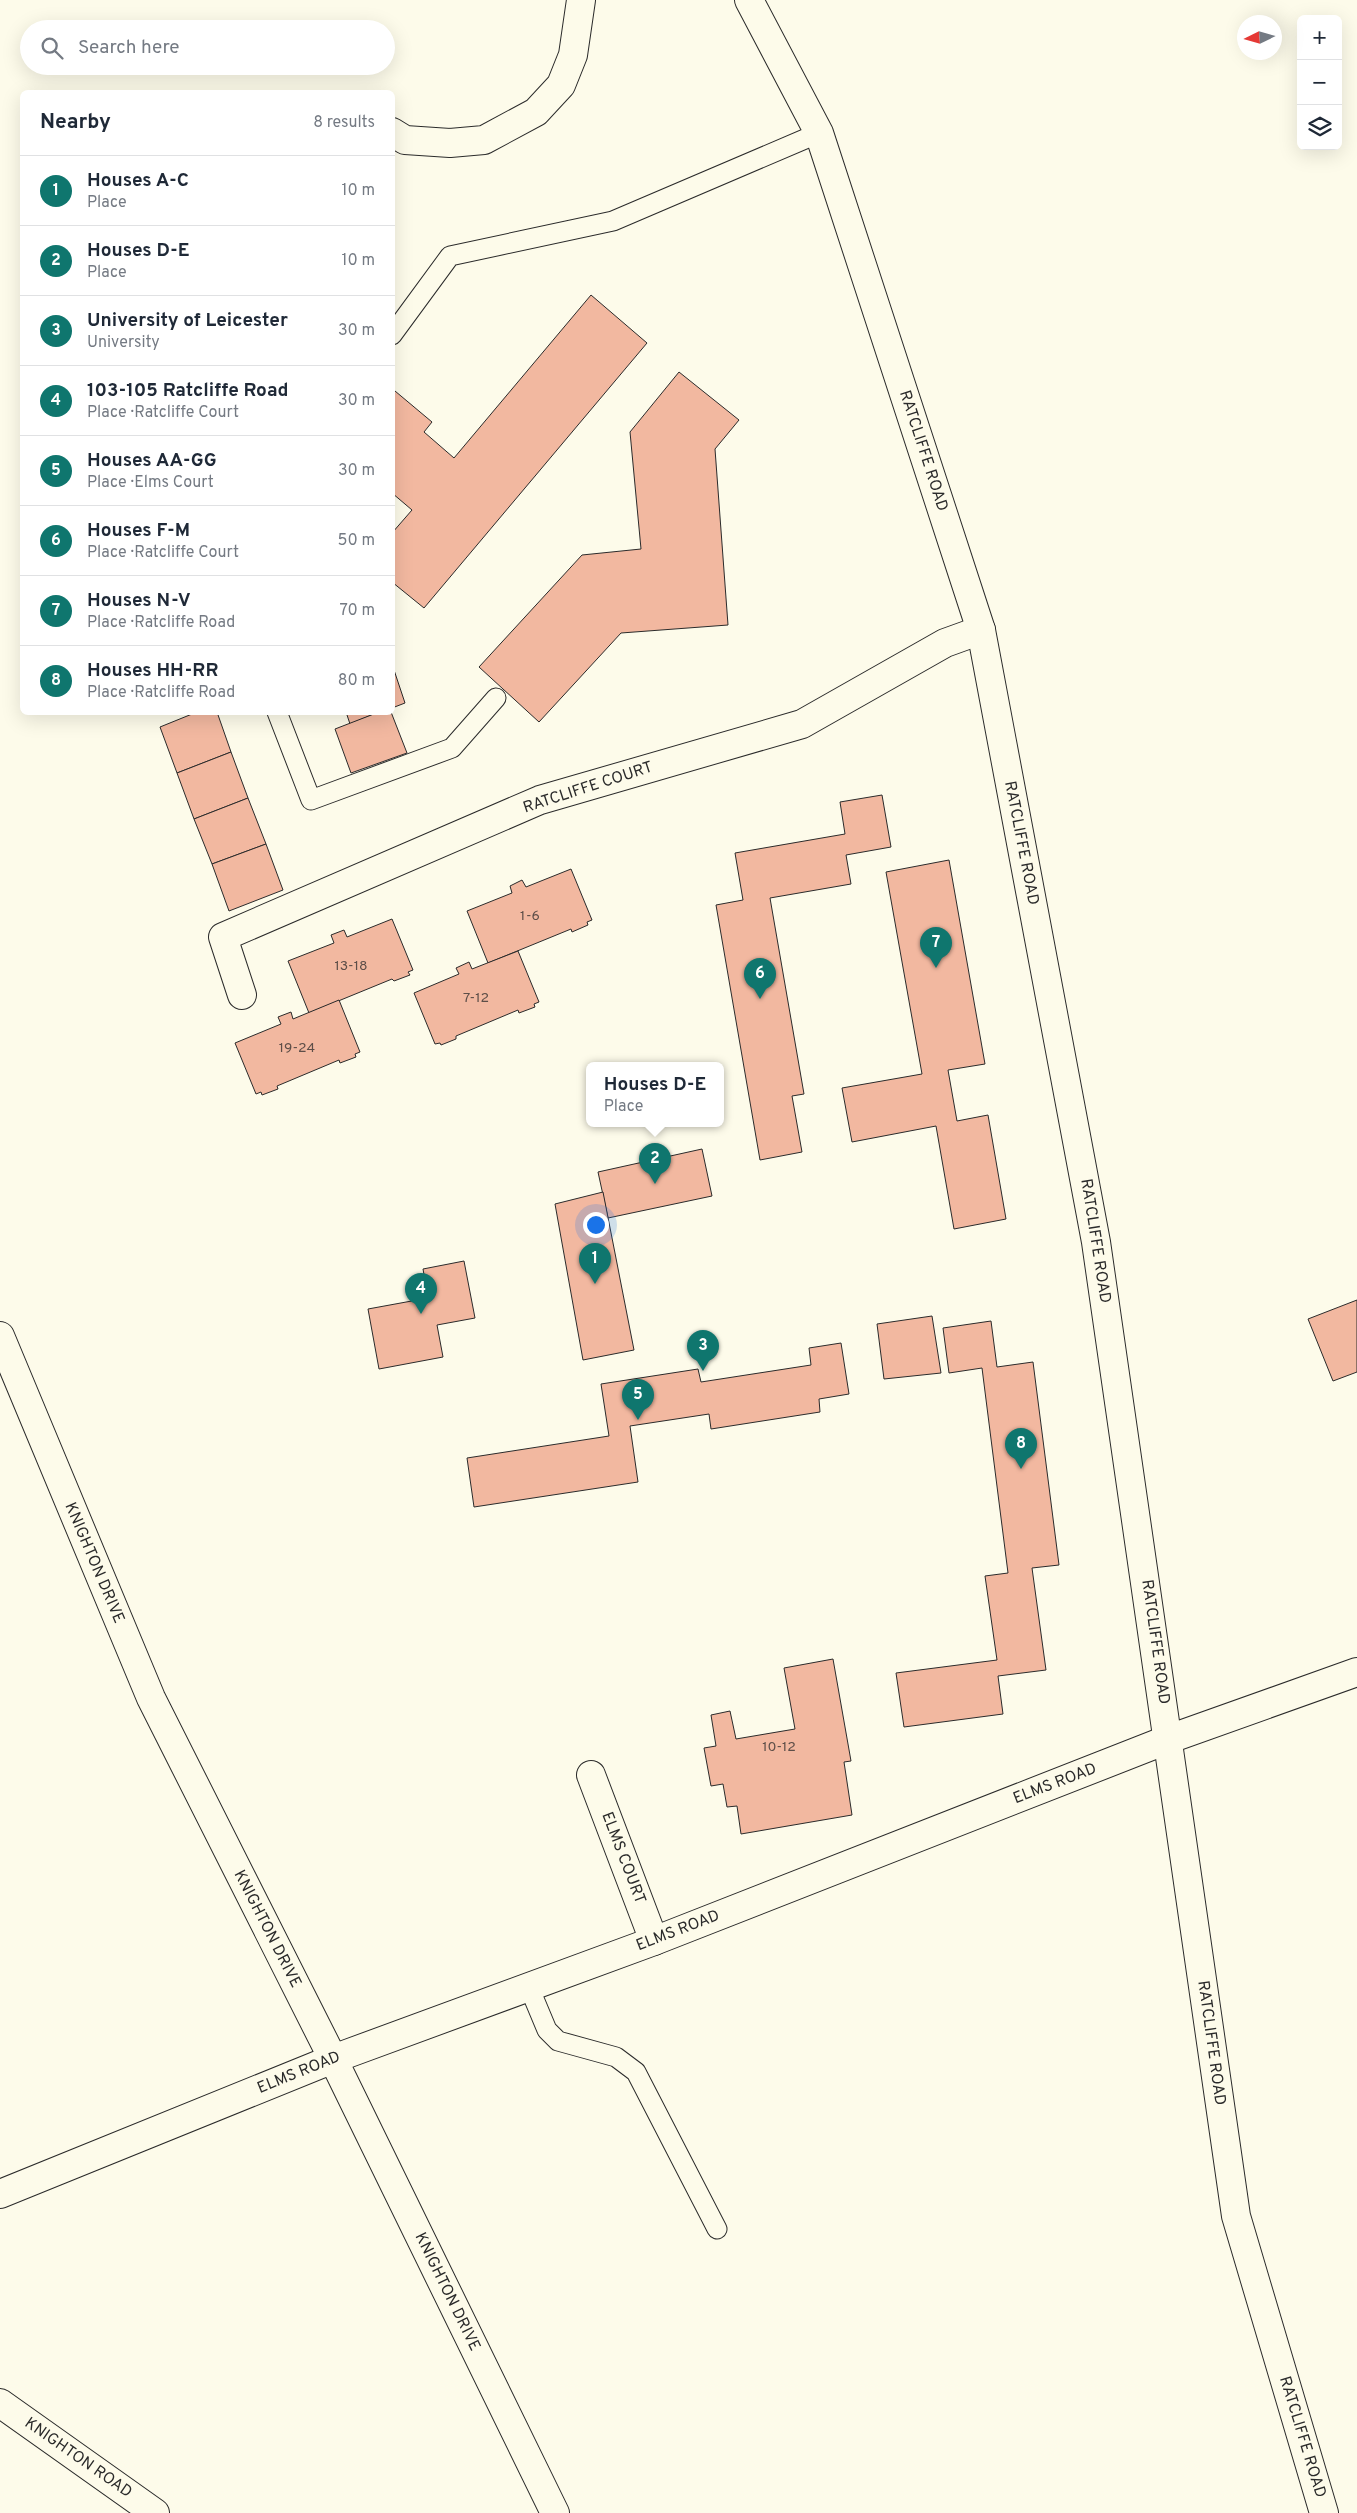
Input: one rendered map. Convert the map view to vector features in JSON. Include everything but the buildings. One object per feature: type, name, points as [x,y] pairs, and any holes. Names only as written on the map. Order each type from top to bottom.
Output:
[{"type":"street","points":[[395,134],[405,140],[450,143],[484,140],[536,112],[561,85],[573,55],[581,0]]},
{"type":"street","name":"RATCLIFFE ROAD","points":[[749,0],[819,133],[981,630],[1096,1242],[1169,1739],[1236,2216],[1324,2513]]},
{"type":"street","name":"RATCLIFFE COURT","points":[[242,995],[223,937],[540,800],[802,724],[945,643],[981,630]]},
{"type":"street","name":"KNIGHTON DRIVE","points":[[0,1336],[150,1698],[333,2059],[555,2513]]},
{"type":"street","name":"ELMS ROAD","points":[[0,2194],[333,2059],[654,1941],[1169,1739],[1357,1672]]},
{"type":"street","name":"ELMS COURT","points":[[591,1775],[654,1941]]},
{"type":"street","name":"KNIGHTON ROAD","points":[[0,2403],[155,2513]]},
{"type":"lane","points":[[395,331],[450,256],[613,221],[819,133]]},
{"type":"lane","points":[[278,715],[311,800],[452,748],[496,698]]},
{"type":"lane","points":[[529,1987],[547,2030],[558,2041],[616,2057],[636,2072],[717,2228]]},
{"type":"place","name":"Houses N-V","points":[[936,968]]},
{"type":"place","name":"Houses F-M","points":[[760,999]]},
{"type":"place","name":"Houses D-E","points":[[655,1184]]},
{"type":"place","name":"Houses A-C","points":[[595,1284]]},
{"type":"place","name":"103-105 Ratcliffe Road","points":[[421,1314]]},
{"type":"place","name":"University of Leicester","points":[[703,1371]]},
{"type":"place","name":"Houses AA-GG","points":[[638,1420]]},
{"type":"place","name":"Houses HH-RR","points":[[1021,1469]]}]
